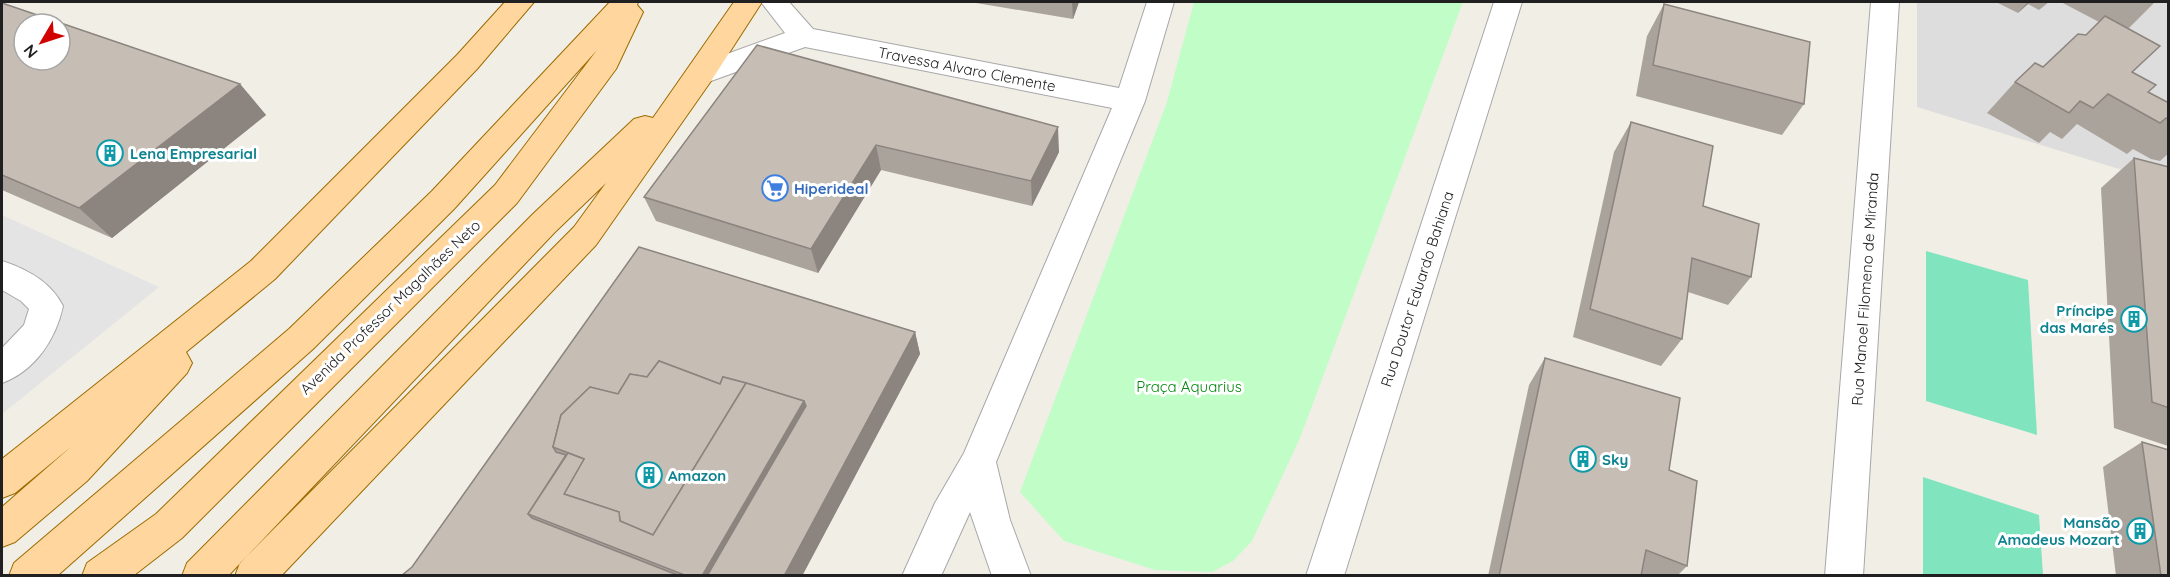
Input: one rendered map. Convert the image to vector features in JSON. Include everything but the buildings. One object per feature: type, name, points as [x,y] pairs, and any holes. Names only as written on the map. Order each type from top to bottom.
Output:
[{"type":"main road","points":[[2,531],[74,469],[263,270],[467,62],[520,2]]},
{"type":"main road","points":[[28,576],[301,339],[443,200],[625,2]]},
{"type":"main road","name":"Avenida Professor Magalhães Neto","points":[[101,576],[169,526],[506,194],[606,62],[634,2]]},
{"type":"main road","points":[[254,576],[585,236],[748,2]]},
{"type":"main road","points":[[201,576],[544,223],[700,74]]},
{"type":"main road","points":[[2,481],[263,270]]},
{"type":"street","points":[[700,74],[804,37],[774,2]]},
{"type":"street","points":[[921,576],[948,515],[978,462],[1130,101],[1160,2]]},
{"type":"street","name":"Rua Doutor Eduardo Bahiana","points":[[1325,576],[1508,2]]},
{"type":"street","name":"Rua Manoel Filomeno de Miranda","points":[[1844,576],[1885,2]]},
{"type":"street","name":"Travessa Alvaro Clemente","points":[[804,37],[1130,101]]},
{"type":"street","points":[[2,274],[33,291],[46,306],[43,325],[35,340],[2,368]]},
{"type":"street","points":[[978,462],[986,507],[1000,552],[1012,576]]},
{"type":"shaded area","points":[[1917,2],[2168,2],[2168,184],[1917,107]]},
{"type":"shaded area","points":[[2,215],[159,287],[2,414]]},
{"type":"green space","name":"Praça Aquarius","points":[[1194,2],[1463,2],[1300,438],[1252,541],[1233,561],[1212,572],[1155,570],[1064,541],[1020,492],[1167,102]]},
{"type":"green space","points":[[1926,251],[2028,280],[2037,435],[1926,401]]},
{"type":"green space","points":[[1923,477],[2039,515],[2043,575],[1923,575]]},
{"type":"place","name":"Lena Empresarial","points":[[110,153]]},
{"type":"place","name":"Hiperideal","points":[[775,188]]},
{"type":"place","name":"Príncipe das Marés","points":[[2134,319]]},
{"type":"place","name":"Sky","points":[[1583,459]]},
{"type":"place","name":"Amazon","points":[[649,475]]},
{"type":"place","name":"Mansão Amadeus Mozart","points":[[2140,531]]}]
